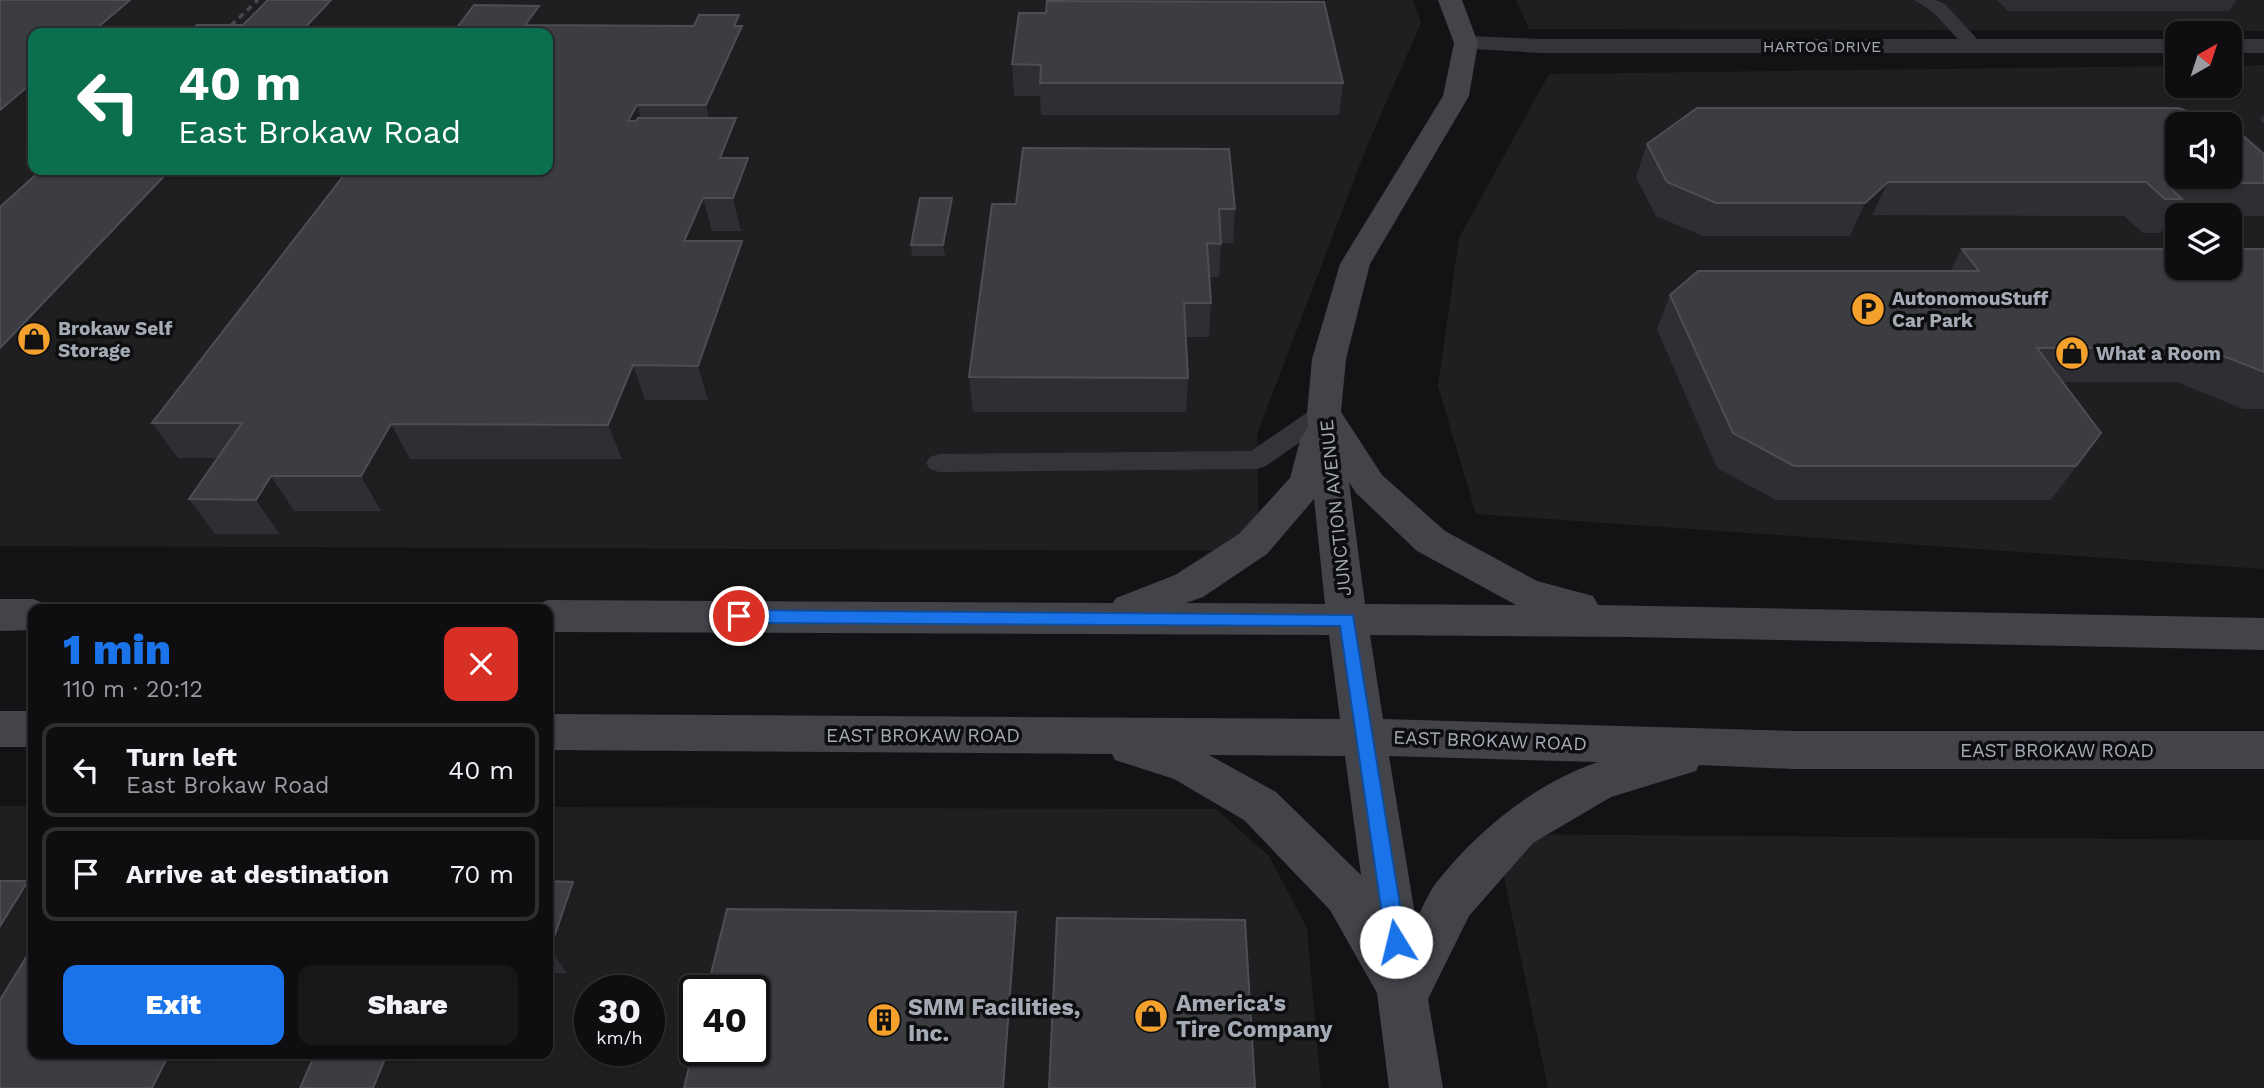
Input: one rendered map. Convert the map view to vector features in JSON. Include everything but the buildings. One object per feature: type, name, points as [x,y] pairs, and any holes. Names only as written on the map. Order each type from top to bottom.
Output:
[{"type":"main road","points":[[1450,0],[1466,43]]},
{"type":"main road","name":"JUNCTION AVENUE","points":[[1416,1088],[1338,558],[1324,413],[1329,359],[1355,264],[1456,96],[1466,43]]},
{"type":"main road","points":[[1109,617],[1189,586],[1253,544],[1307,483],[1324,413]]},
{"type":"main road","points":[[1324,413],[1369,484],[1431,541],[1526,593],[1628,621]]},
{"type":"main road","points":[[0,615],[28,615]]},
{"type":"main road","points":[[553,616],[1628,621],[2264,634]]},
{"type":"main road","points":[[0,729],[28,729]]},
{"type":"main road","name":"EAST BROKAW ROAD","points":[[553,732],[1365,737],[1793,750],[2264,750]]},
{"type":"main road","points":[[1098,736],[1188,765],[1261,806],[1347,894],[1404,995]]},
{"type":"main road","points":[[1404,995],[1452,900],[1517,829],[1598,780],[1690,755],[1793,750]]},
{"type":"street","name":"HARTOG DRIVE","points":[[1466,43],[1542,46],[2165,46]]},
{"type":"street","points":[[2242,46],[2264,46]]},
{"type":"lane","points":[[1923,0],[1939,8],[1974,46]]},
{"type":"lane","points":[[939,463],[1257,460],[1324,413]]},
{"type":"shaded area","points":[[0,0],[1413,0],[1421,23],[1367,146],[1257,434],[1259,551],[0,546]]},
{"type":"shaded area","points":[[1516,0],[2264,0],[2264,31],[2242,31],[2242,21],[2165,21],[2165,31],[1529,29]]},
{"type":"shaded area","name":"AutonomouStuff Car Park","points":[[2264,65],[2264,569],[1476,514],[1438,386],[1459,238],[1549,74],[2165,66],[2165,98],[2242,98],[2242,66]]},
{"type":"shaded area","points":[[0,806],[28,806],[28,1059],[553,1059],[553,807],[1216,809],[1269,856],[1307,928],[1321,1088],[0,1088]]},
{"type":"shaded area","points":[[1495,834],[2264,840],[2264,1088],[1548,1088]]},
{"type":"railway","points":[[228,28],[258,0]]},
{"type":"place","name":"AutonomouStuff Car Park","points":[[1868,309]]},
{"type":"place","name":"Brokaw Self Storage","points":[[34,339]]},
{"type":"place","name":"What a Room","points":[[2072,353]]},
{"type":"place","name":"America's Tire Company","points":[[1151,1016]]},
{"type":"place","name":"SMM Facilities, Inc.","points":[[884,1020]]},
{"type":"route","points":[[739,616],[1280,617],[1347,620],[1396,942]]}]
